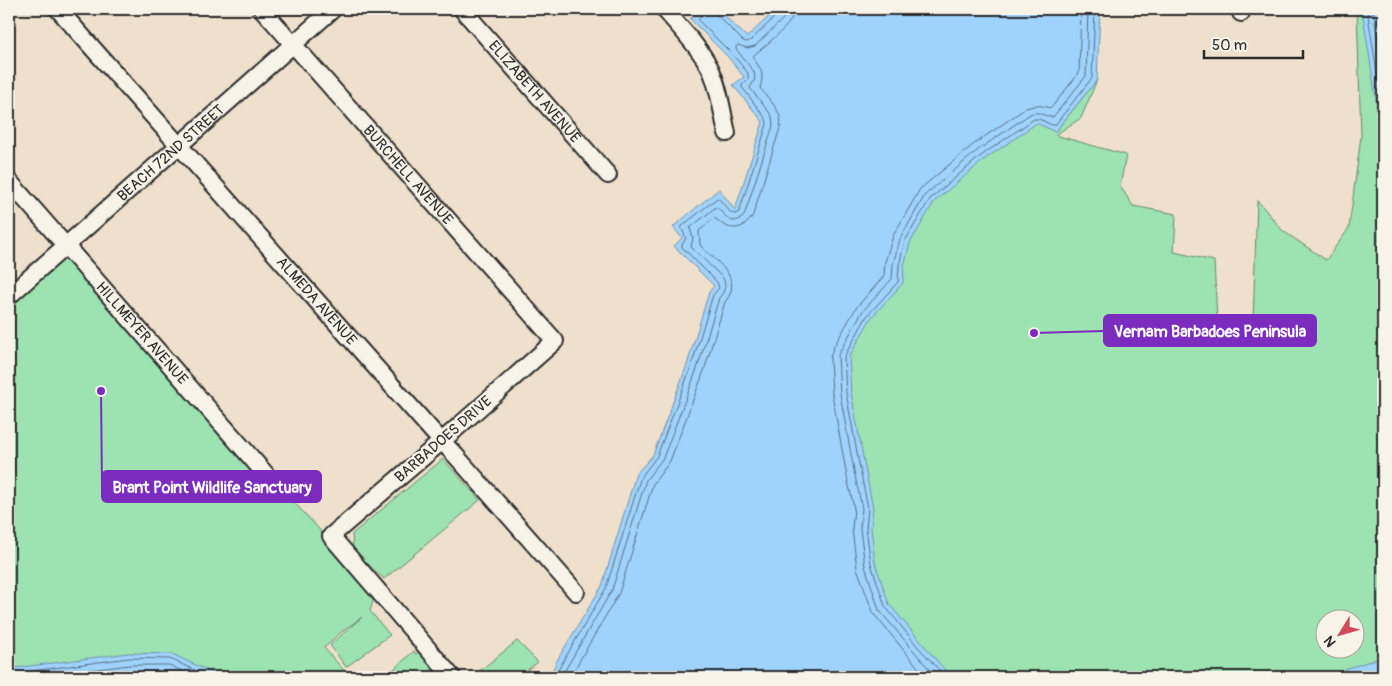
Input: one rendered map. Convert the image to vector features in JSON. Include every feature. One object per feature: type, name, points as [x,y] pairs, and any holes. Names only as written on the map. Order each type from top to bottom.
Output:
[{"type":"street","name":"ALMEDA AVENUE","points":[[58,9],[576,592]]},
{"type":"street","name":"BURCHELL AVENUE","points":[[262,9],[555,341]]},
{"type":"street","name":"BEACH 72ND STREET","points":[[9,296],[333,9]]},
{"type":"street","name":"ELIZABETH AVENUE","points":[[462,9],[608,175]]},
{"type":"street","points":[[664,9],[709,66],[715,81],[727,133]]},
{"type":"street","name":"HILLMEYER AVENUE","points":[[9,181],[276,486]]},
{"type":"street","name":"BARBADOES DRIVE","points":[[452,677],[331,536],[555,341]]},
{"type":"green space","points":[[1357,9],[1369,9],[1383,87],[1383,675],[1377,677],[938,677],[881,603],[835,357],[904,223],[1032,119],[1055,132],[1097,80],[1081,118],[1055,135],[1126,155],[1120,186],[1133,206],[1176,214],[1174,252],[1214,261],[1217,320],[1253,323],[1257,200],[1283,231],[1326,260],[1349,228],[1361,136]]},
{"type":"green space","points":[[66,246],[221,424],[318,528],[370,592],[373,601],[370,611],[390,635],[346,667],[330,645],[362,617],[340,633],[324,648],[350,677],[9,677],[9,296]]},
{"type":"green space","points":[[443,459],[480,500],[384,579],[353,550],[352,534]]},
{"type":"green space","points":[[517,641],[538,662],[518,677],[472,677]]},
{"type":"green space","points":[[414,651],[416,654],[418,652],[445,677],[385,677]]},
{"type":"water","points":[[701,9],[717,9],[747,37],[777,9],[1100,9],[1097,80],[1055,132],[1037,123],[985,159],[934,202],[910,243],[904,266],[903,283],[871,318],[849,357],[851,392],[873,508],[871,528],[875,563],[889,604],[944,669],[954,677],[549,677],[602,586],[636,474],[653,455],[687,365],[709,292],[714,286],[674,246],[682,238],[673,227],[719,189],[735,210],[763,122],[733,85],[744,77],[728,57],[690,19]]},
{"type":"water","points":[[1362,9],[1383,9],[1383,144]]},
{"type":"water","points":[[128,653],[172,654],[225,677],[9,677],[9,668]]},
{"type":"water","points":[[1383,657],[1383,677],[1331,677],[1348,668]]},
{"type":"place","name":"Vernam Barbadoes Peninsula","points":[[1034,333]]},
{"type":"place","name":"Brant Point Wildlife Sanctuary","points":[[101,391]]}]
